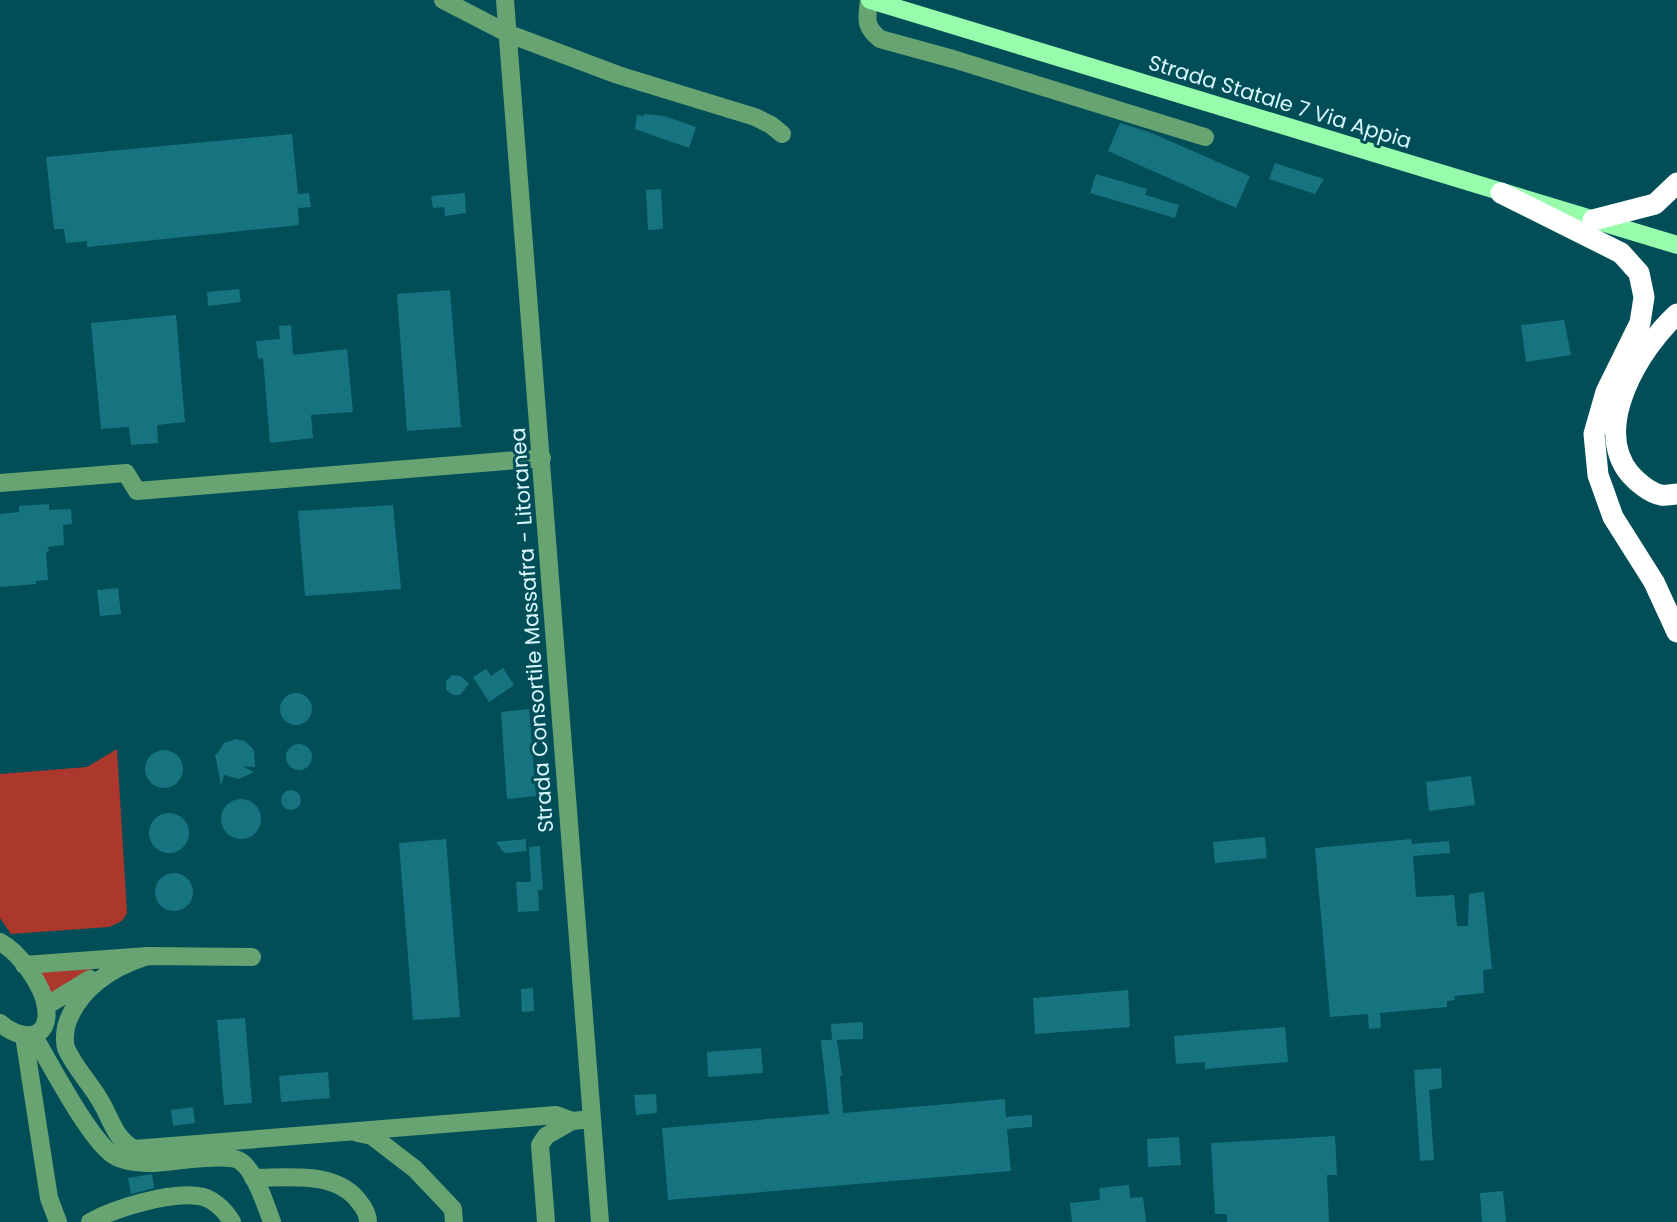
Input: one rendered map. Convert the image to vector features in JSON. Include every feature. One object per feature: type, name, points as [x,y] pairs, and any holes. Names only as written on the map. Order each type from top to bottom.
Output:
[{"type":"highway","points":[[1593,220],[1655,204],[1677,183]]},
{"type":"highway","points":[[1501,192],[1621,253],[1639,273],[1644,296],[1640,324],[1606,392],[1594,435],[1598,475],[1613,517],[1654,582],[1677,632]]},
{"type":"highway","points":[[1677,314],[1663,327],[1635,370],[1618,404],[1615,440],[1621,463],[1637,481],[1661,495],[1677,494]]},
{"type":"main road","name":"Strada Statale 7 Via Appia","points":[[870,0],[1677,245]]},
{"type":"street","points":[[443,0],[509,34],[618,75],[755,117],[782,134]]},
{"type":"street","name":"Strada Consortile Massafra - Litoranea","points":[[505,0],[600,1222]]},
{"type":"street","points":[[870,0],[867,21],[870,32],[880,39],[1205,137]]},
{"type":"street","points":[[0,483],[126,473],[137,491],[542,458]]},
{"type":"street","points":[[1,941],[24,965],[46,1006],[43,1028],[28,1035]]},
{"type":"street","points":[[148,956],[127,962],[98,980],[75,1004],[64,1034],[66,1047],[102,1104],[113,1130],[123,1143],[134,1149],[556,1115],[572,1121]]},
{"type":"street","points":[[24,965],[148,956],[252,957]]},
{"type":"street","points":[[46,1006],[114,964],[148,956]]},
{"type":"street","points":[[0,1023],[6,1028],[28,1035],[86,1123],[113,1156],[142,1163],[224,1157],[240,1161],[253,1178],[272,1222]]},
{"type":"street","points":[[28,1035],[49,1198],[58,1222]]},
{"type":"street","points":[[546,1222],[540,1145],[546,1136],[572,1121],[592,1119]]},
{"type":"street","points":[[351,1132],[372,1136],[415,1169],[453,1209],[454,1222]]},
{"type":"street","points":[[253,1178],[318,1179],[342,1185],[356,1197],[368,1214],[369,1222]]},
{"type":"street","points":[[90,1222],[104,1214],[155,1200],[200,1195],[214,1201],[232,1222]]},
{"type":"shaded area","points":[[117,749],[127,913],[122,921],[109,927],[11,934],[0,918],[0,774],[87,767]]},
{"type":"shaded area","points":[[95,967],[55,995],[47,992],[38,974],[41,969]]},
{"type":"building","points":[[637,115],[664,116],[696,127],[689,148],[635,129]]},
{"type":"building","points":[[1120,123],[1149,132],[1250,176],[1236,208],[1108,151]]},
{"type":"building","points":[[292,134],[298,194],[309,193],[311,207],[298,208],[299,225],[87,247],[87,241],[66,243],[64,229],[54,229],[46,157]]},
{"type":"building","points":[[1275,163],[1324,179],[1315,194],[1269,179]]},
{"type":"building","points":[[1096,174],[1147,189],[1145,195],[1179,205],[1175,218],[1090,193]]},
{"type":"building","points":[[661,189],[663,229],[648,230],[646,190]]},
{"type":"building","points":[[465,193],[466,213],[445,216],[444,207],[433,208],[431,196]]},
{"type":"building","points":[[239,289],[241,302],[208,306],[207,292]]},
{"type":"building","points":[[450,290],[461,427],[407,431],[397,294]]},
{"type":"building","points":[[176,315],[185,422],[157,425],[158,443],[131,445],[129,427],[101,429],[91,323]]},
{"type":"building","points":[[1564,320],[1571,355],[1526,362],[1521,325]]},
{"type":"building","points":[[291,325],[293,355],[347,349],[353,412],[311,415],[313,438],[270,443],[263,358],[258,359],[256,341],[280,339],[279,326]]},
{"type":"building","points":[[49,504],[49,510],[71,509],[72,524],[63,525],[64,545],[48,547],[48,580],[36,581],[36,584],[0,587],[0,514],[19,512],[19,506]]},
{"type":"building","points":[[393,505],[401,589],[305,596],[298,511]]},
{"type":"building","points":[[118,588],[121,614],[100,616],[97,590]]},
{"type":"building","points":[[503,668],[514,685],[489,702],[473,677],[486,669],[491,676]]},
{"type":"building","points":[[452,675],[461,676],[469,684],[460,695],[453,695],[446,690],[446,681]]},
{"type":"building","points":[[296,693],[307,698],[312,709],[307,720],[296,725],[285,720],[280,709],[285,698]]},
{"type":"building","points":[[529,709],[536,796],[507,799],[501,712]]},
{"type":"building","points":[[236,739],[245,741],[254,750],[255,767],[242,766],[254,772],[239,779],[224,775],[221,785],[215,754],[224,743]]},
{"type":"building","points":[[299,744],[309,747],[312,757],[309,767],[299,770],[289,767],[286,757],[289,747]]},
{"type":"building","points":[[164,750],[177,756],[183,769],[177,782],[164,788],[151,782],[145,769],[151,756]]},
{"type":"building","points":[[1471,776],[1475,805],[1429,811],[1426,782]]},
{"type":"building","points":[[291,790],[298,793],[301,800],[298,807],[291,810],[284,807],[281,800],[284,793]]},
{"type":"building","points":[[241,799],[255,805],[261,819],[255,833],[241,839],[227,833],[221,819],[227,805]]},
{"type":"building","points":[[169,813],[183,819],[189,833],[183,847],[169,853],[155,847],[149,833],[155,819]]},
{"type":"building","points":[[1265,837],[1267,858],[1215,863],[1213,842]]},
{"type":"building","points":[[446,839],[460,1017],[413,1020],[399,843]]},
{"type":"building","points":[[526,839],[526,851],[504,853],[496,842]]},
{"type":"building","points":[[1411,839],[1412,844],[1449,841],[1450,853],[1413,856],[1416,897],[1454,895],[1457,926],[1468,926],[1469,894],[1484,892],[1492,969],[1483,970],[1484,993],[1454,996],[1455,1000],[1447,1001],[1447,1007],[1380,1013],[1381,1028],[1369,1029],[1368,1014],[1330,1017],[1315,848]]},
{"type":"building","points":[[540,846],[543,890],[538,890],[539,911],[518,912],[516,882],[531,882],[529,847]]},
{"type":"building","points":[[174,873],[188,878],[193,892],[188,906],[174,911],[160,906],[155,892],[160,878]]},
{"type":"building","points":[[533,988],[534,1011],[522,1012],[521,989]]},
{"type":"building","points":[[1128,990],[1130,1027],[1035,1034],[1033,998]]},
{"type":"building","points":[[245,1018],[252,1103],[224,1105],[217,1020]]},
{"type":"building","points":[[863,1022],[863,1039],[832,1040],[831,1024]]},
{"type":"building","points":[[1285,1027],[1288,1062],[1205,1069],[1205,1062],[1176,1064],[1174,1036]]},
{"type":"building","points":[[821,1040],[837,1040],[842,1075],[843,1113],[1005,1099],[1006,1117],[1032,1115],[1032,1127],[1007,1129],[1011,1171],[668,1200],[662,1128],[829,1114]]},
{"type":"building","points":[[761,1048],[763,1073],[708,1077],[707,1052]]},
{"type":"building","points":[[1441,1068],[1442,1088],[1429,1090],[1434,1160],[1420,1161],[1414,1070]]},
{"type":"building","points":[[328,1072],[330,1098],[281,1102],[279,1076]]},
{"type":"building","points":[[656,1094],[657,1113],[636,1115],[634,1095]]},
{"type":"building","points":[[193,1107],[195,1123],[173,1126],[171,1110]]},
{"type":"building","points":[[1335,1136],[1337,1175],[1327,1175],[1329,1222],[1227,1222],[1227,1214],[1215,1214],[1211,1143]]},
{"type":"building","points":[[1179,1137],[1181,1165],[1148,1167],[1147,1139]]},
{"type":"building","points":[[152,1174],[154,1188],[131,1194],[128,1178]]},
{"type":"building","points":[[1129,1185],[1130,1198],[1143,1197],[1146,1222],[1072,1222],[1070,1203],[1100,1200],[1099,1188]]},
{"type":"building","points":[[1503,1191],[1506,1222],[1482,1222],[1480,1193]]}]
